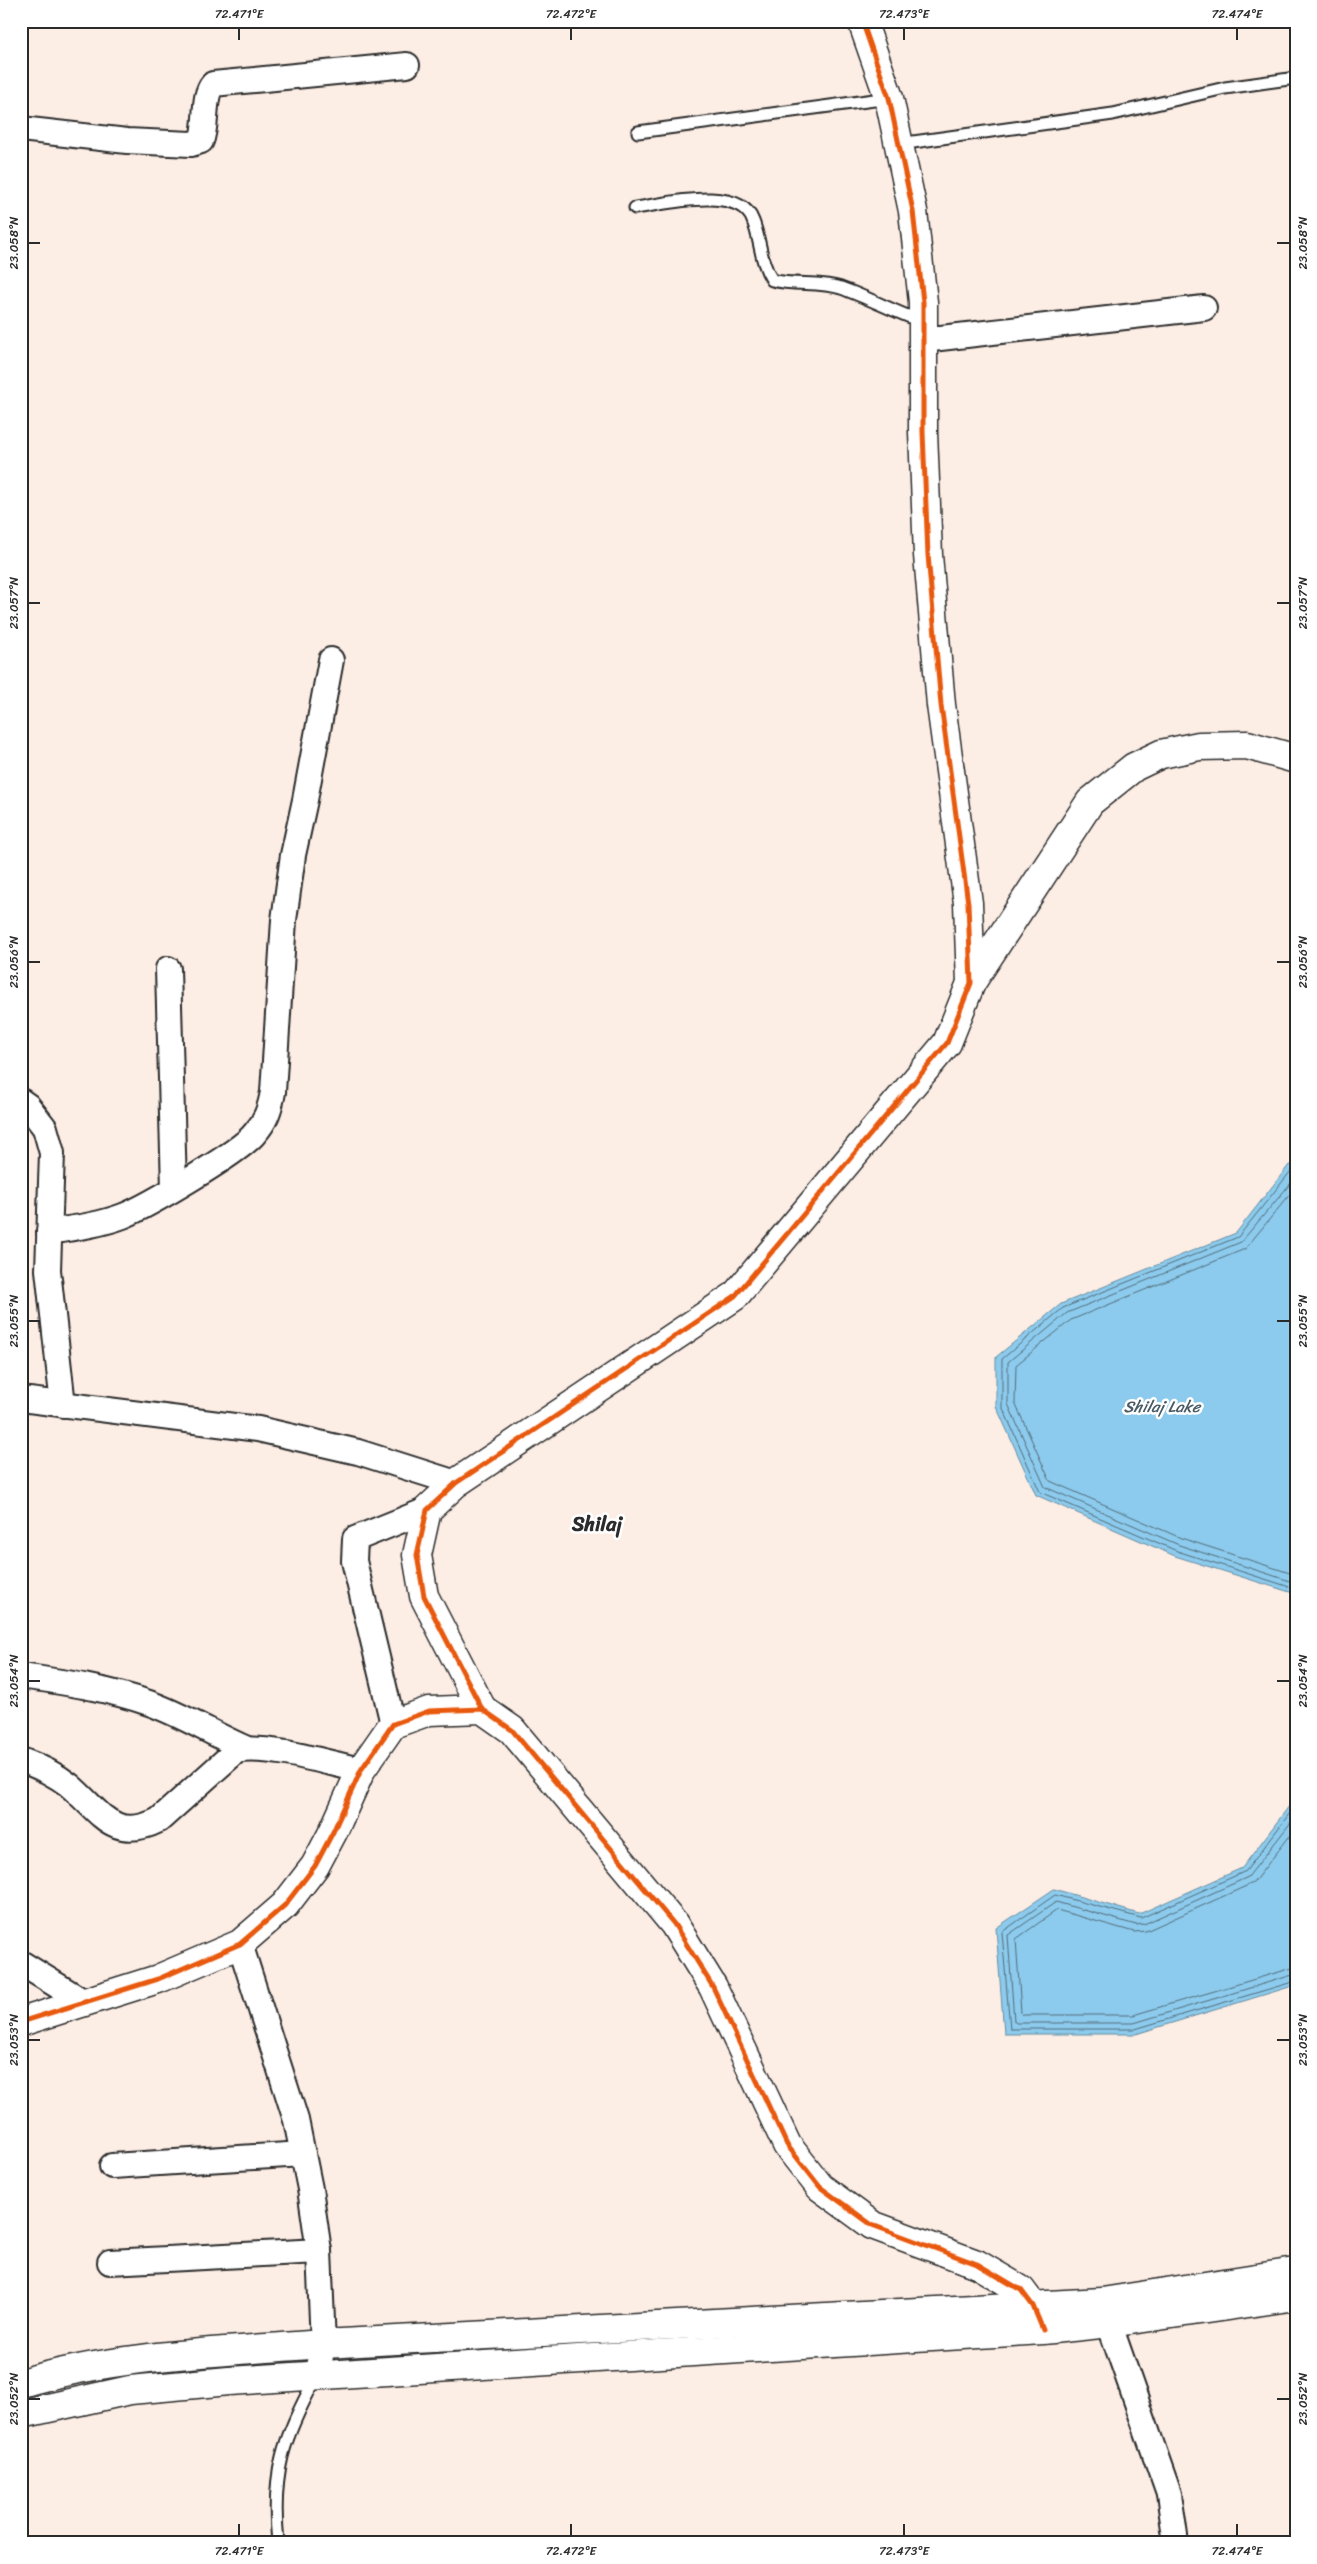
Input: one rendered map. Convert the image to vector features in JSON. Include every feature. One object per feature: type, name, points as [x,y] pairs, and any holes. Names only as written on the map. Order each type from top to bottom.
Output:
[{"type":"street","points":[[862,21],[889,98],[913,211],[923,331],[923,432],[928,555],[941,705],[968,903],[970,983]]},
{"type":"street","points":[[21,129],[191,144],[201,141],[204,133],[208,94],[213,84],[407,65]]},
{"type":"street","points":[[923,331],[1204,308]]},
{"type":"street","points":[[49,1232],[89,1226],[124,1216],[174,1188],[255,1135],[269,1112],[273,1092],[285,910],[293,855],[306,800],[331,660]]},
{"type":"street","points":[[393,1724],[354,1561],[355,1539],[427,1510],[456,1483],[735,1296],[947,1043],[970,983],[1090,802],[1134,767],[1161,754],[1199,746],[1247,745],[1296,759]]},
{"type":"street","points":[[168,969],[174,1188]]},
{"type":"street","points":[[21,1101],[45,1128],[52,1153],[49,1232],[50,1288],[63,1405]]},
{"type":"street","points":[[21,1400],[258,1430],[358,1452],[456,1483]]},
{"type":"street","points":[[427,1510],[416,1554],[424,1596],[482,1709],[512,1730],[674,1924],[713,1987],[787,2145],[820,2187],[872,2225],[977,2264],[1021,2290],[1038,2318]]},
{"type":"street","points":[[21,1676],[104,1691],[148,1703],[179,1715],[200,1728],[247,1749]]},
{"type":"street","points":[[21,2022],[158,1979],[240,1944],[284,1905],[315,1866],[333,1832],[361,1770],[393,1724],[429,1711],[482,1709]]},
{"type":"street","points":[[21,1760],[46,1769],[68,1785],[105,1820],[131,1829],[144,1827],[159,1820],[236,1751],[247,1749],[264,1750],[361,1770]]},
{"type":"street","points":[[240,1944],[296,2120],[303,2154],[319,2251],[323,2344],[318,2374]]},
{"type":"street","points":[[21,1962],[84,2002]]},
{"type":"street","points":[[112,2166],[303,2154]]},
{"type":"street","points":[[110,2262],[319,2251]]},
{"type":"street","points":[[1106,2312],[1296,2272]]},
{"type":"street","points":[[21,2414],[130,2390],[1296,2296]]},
{"type":"street","points":[[1106,2312],[1169,2494],[1176,2543]]},
{"type":"street","points":[[21,2383],[126,2362],[323,2344],[1038,2318]]},
{"type":"lane","points":[[899,144],[1114,114],[1225,88],[1296,78]]},
{"type":"lane","points":[[638,132],[889,98]]},
{"type":"lane","points":[[635,208],[708,199],[742,205],[749,212],[754,222],[765,268],[772,280],[787,284],[815,283],[840,288],[923,331]]},
{"type":"lane","points":[[278,2543],[276,2482],[283,2448],[300,2407],[318,2374]]},
{"type":"water","name":"Shilaj Lake","points":[[1289,1165],[1296,1165],[1296,1594],[1175,1556],[1036,1495],[996,1406],[996,1357],[1061,1304],[1236,1233]]},
{"type":"water","points":[[1296,1797],[1296,1985],[1136,2034],[1004,2034],[996,1928],[1054,1889],[1139,1914],[1242,1868]]},
{"type":"cycle path","points":[[482,1709],[424,1596],[417,1555],[427,1510],[456,1483],[735,1296],[947,1043],[971,983],[968,903],[941,705],[928,555],[923,432],[923,302],[913,211],[889,98],[862,21]]},
{"type":"cycle path","points":[[21,2022],[158,1979],[240,1944],[285,1905],[315,1866],[333,1832],[361,1770],[393,1724],[429,1711],[482,1709],[512,1730],[674,1924],[713,1987],[787,2145],[820,2187],[872,2225],[977,2264],[1021,2290],[1033,2306],[1043,2330]]},
{"type":"district","name":"Shilaj","points":[[597,1524]]}]
